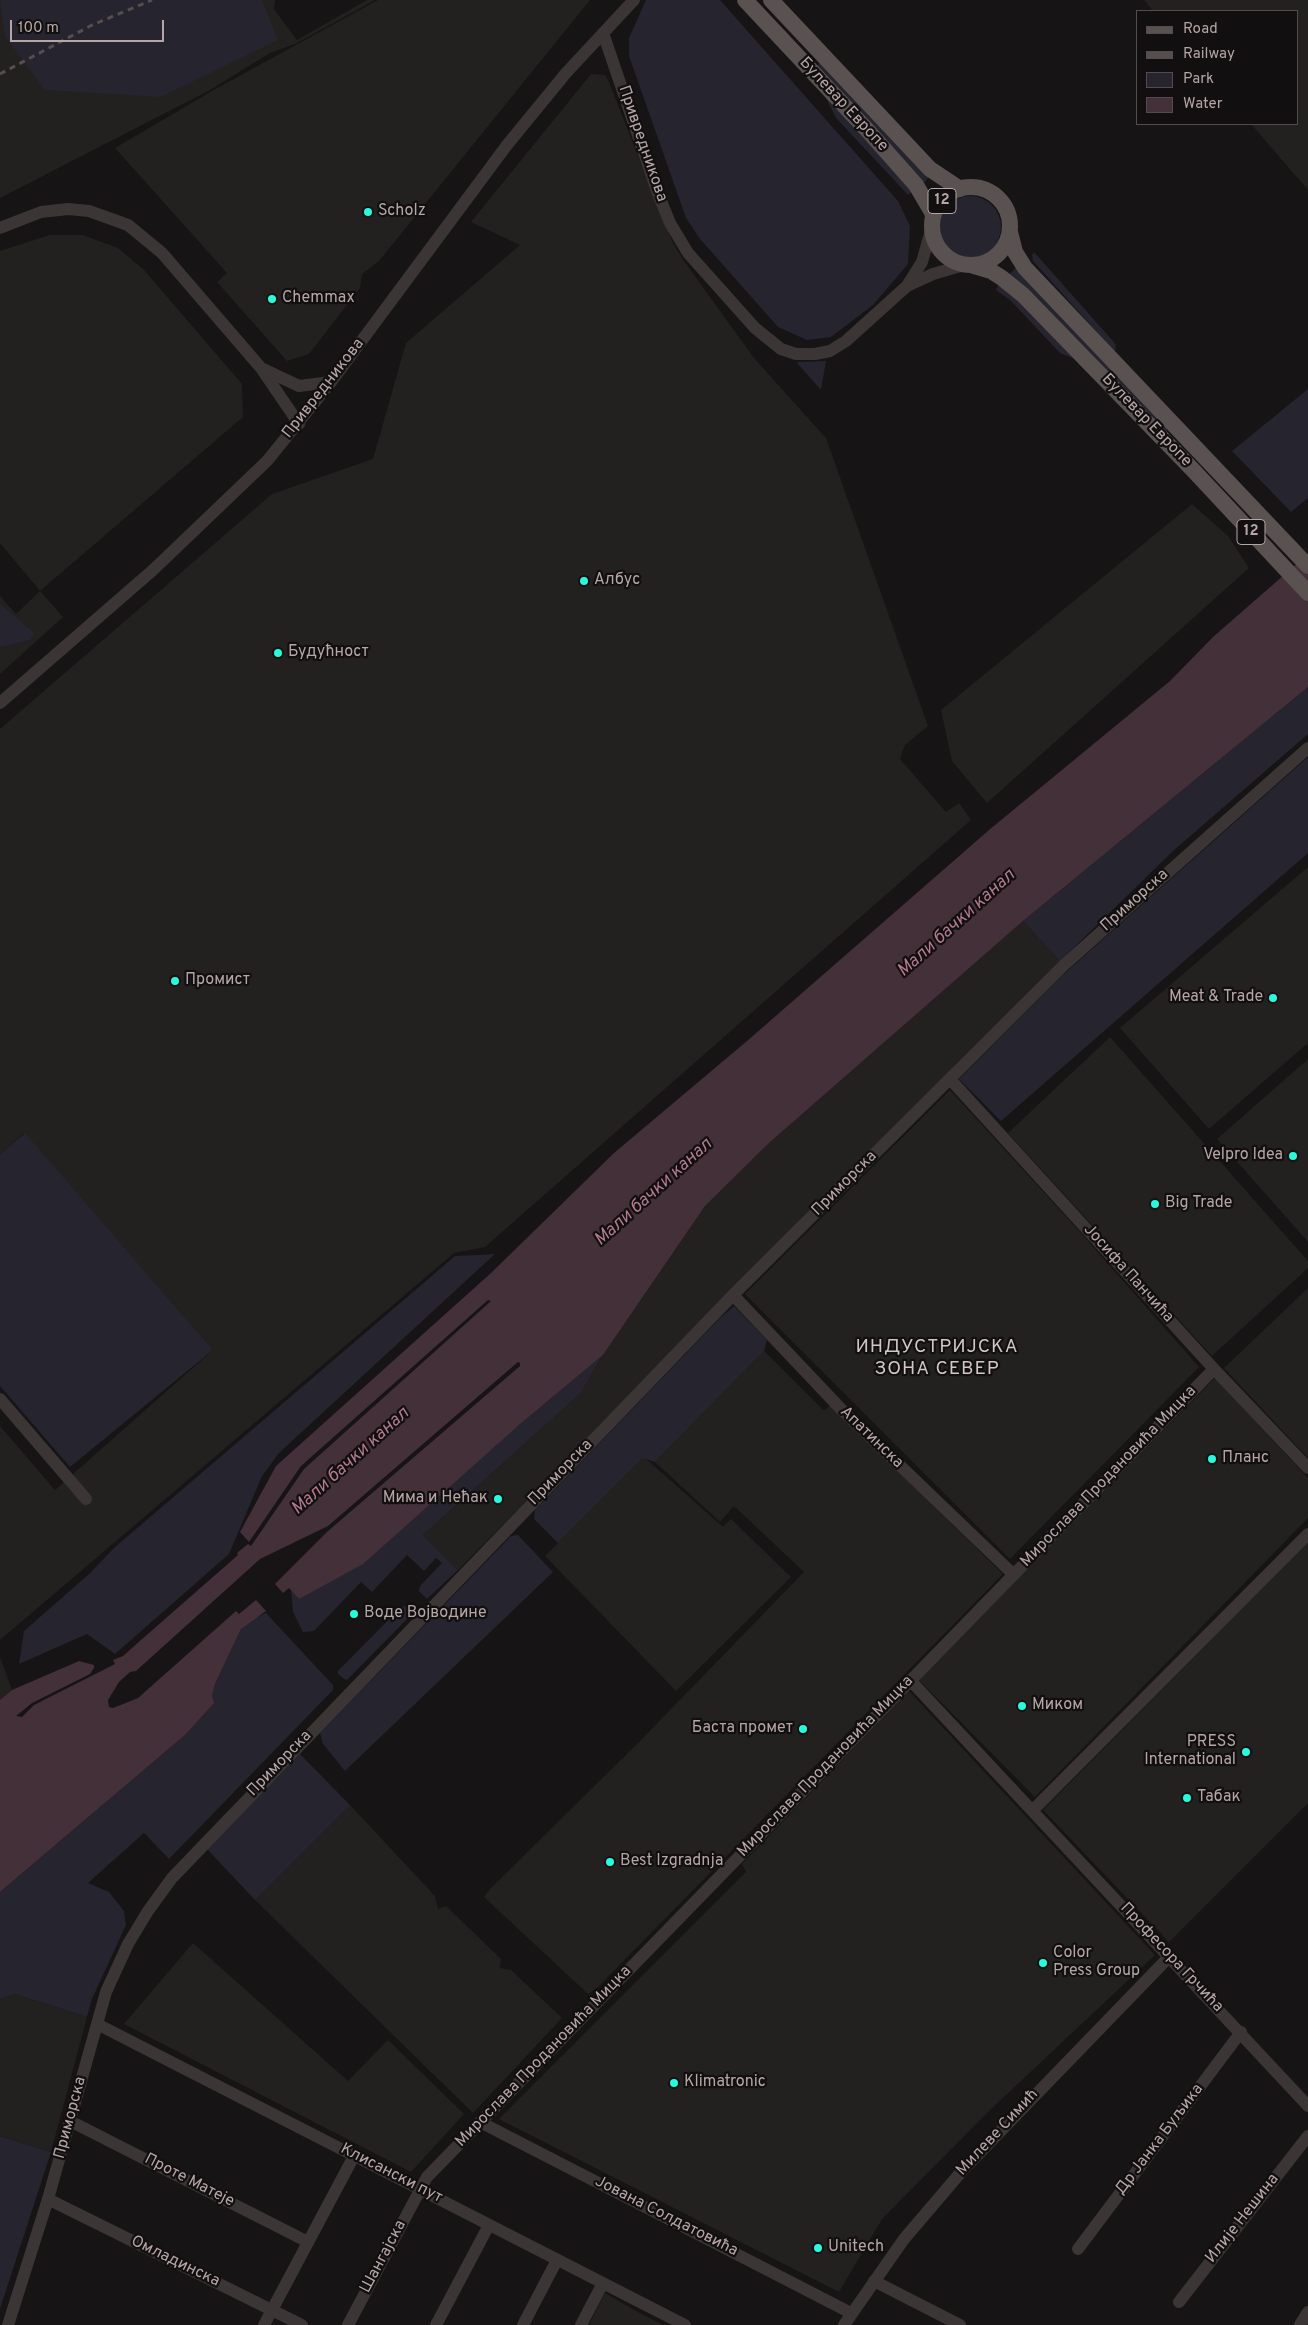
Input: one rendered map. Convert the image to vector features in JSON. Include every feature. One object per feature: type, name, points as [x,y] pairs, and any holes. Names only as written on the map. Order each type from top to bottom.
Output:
[{"type":"main road","name":"Булевар Европе","points":[[745,0],[916,185],[932,222],[941,251],[951,260],[991,271],[1022,295],[1193,470],[1308,593]]},
{"type":"main road","name":"Булевар Европе","points":[[771,0],[930,170],[960,189],[979,188],[997,196],[1007,212],[1015,252],[1025,268],[1308,566]]},
{"type":"main road","name":"12","points":[[932,222],[944,198],[960,189]]},
{"type":"main road","points":[[967,265],[982,264],[1001,252],[1010,232]]},
{"type":"street","name":"Привредникова","points":[[0,703],[153,570],[253,476],[299,424],[507,145],[566,73],[634,0]]},
{"type":"street","name":"Привредникова","points":[[603,33],[670,223],[688,253],[768,340],[781,349],[796,354],[815,354],[830,351],[846,341],[907,286]]},
{"type":"street","points":[[0,228],[41,212],[68,210],[89,211],[128,225],[162,253],[261,368],[299,424]]},
{"type":"street","points":[[907,286],[922,262],[932,222]]},
{"type":"street","points":[[907,286],[933,274],[967,265]]},
{"type":"street","points":[[261,368],[299,386],[331,382]]},
{"type":"street","name":"Приморска","points":[[8,2325],[48,2199],[106,1992],[128,1944],[161,1892],[189,1858],[733,1295],[1064,965],[1308,748]]},
{"type":"street","name":"Јосифа Панчића","points":[[950,1080],[1214,1369],[1308,1468]]},
{"type":"street","name":"Апатинска","points":[[733,1295],[841,1409],[1013,1574]]},
{"type":"street","name":"Мирослава Продановића Мицка","points":[[420,2189],[427,2177],[480,2122],[758,1839],[910,1680],[1214,1369]]},
{"type":"street","points":[[0,1399],[86,1499]]},
{"type":"street","points":[[1033,1810],[1308,1534]]},
{"type":"street","name":"Професора Грчића","points":[[910,1680],[1170,1956],[1308,2106]]},
{"type":"street","name":"Милеве Симић","points":[[844,2325],[904,2239],[962,2171],[1170,1956]]},
{"type":"street","name":"Клисански пут","points":[[96,2024],[685,2325]]},
{"type":"street","name":"Др Јанка Буљика","points":[[1078,2249],[1241,2032]]},
{"type":"street","name":"Проте Матеје","points":[[70,2121],[308,2242]]},
{"type":"street","name":"Јована Солдатовића","points":[[480,2122],[851,2313]]},
{"type":"street","name":"Илије Нешина","points":[[1179,2302],[1308,2136]]},
{"type":"street","points":[[264,2325],[354,2156]]},
{"type":"street","name":"Шангајска","points":[[348,2325],[420,2189]]},
{"type":"street","name":"Омладинска","points":[[48,2199],[302,2325]]},
{"type":"street","points":[[436,2325],[489,2224]]},
{"type":"street","points":[[523,2325],[557,2260]]},
{"type":"street","points":[[874,2281],[960,2325]]},
{"type":"street","points":[[581,2325],[603,2283]]},
{"type":"street","points":[[1300,2325],[1308,2312]]},
{"type":"shaded area","points":[[0,0],[275,0],[274,9],[297,40],[367,0],[375,0],[295,44],[270,53],[210,90],[0,198]]},
{"type":"shaded area","points":[[378,0],[590,0],[379,261],[362,274],[360,288],[309,354],[287,361],[217,282],[227,273],[115,148],[212,91]]},
{"type":"shaded area","points":[[1144,0],[1308,0],[1308,190],[1252,125],[1298,125],[1298,10],[1152,10]]},
{"type":"shaded area","points":[[591,74],[605,75],[608,80],[673,243],[684,261],[754,358],[826,438],[928,726],[905,745],[900,759],[946,812],[959,803],[971,820],[485,1247],[454,1253],[0,1640],[0,1426],[55,1490],[213,1350],[24,1133],[0,1154],[0,729],[272,494],[373,459],[406,343],[520,245],[471,222]]},
{"type":"shaded area","points":[[50,235],[83,235],[118,248],[144,270],[242,384],[243,417],[40,591],[0,543],[0,251]]},
{"type":"shaded area","points":[[1192,504],[1228,536],[1249,568],[987,803],[952,761],[941,710]]},
{"type":"shaded area","points":[[40,591],[63,617],[0,674],[0,596],[16,614]]},
{"type":"shaded area","points":[[1308,867],[1308,1043],[1209,1129],[1120,1028]]},
{"type":"shaded area","points":[[1023,921],[1060,961],[458,1570],[423,1535],[580,1394],[603,1355],[705,1206],[769,1143]]},
{"type":"shaded area","points":[[1110,1037],[1308,1261],[1308,1268],[1212,1356],[1008,1133]]},
{"type":"shaded area","points":[[1308,1059],[1308,1242],[1217,1139]]},
{"type":"shaded area","points":[[950,1090],[1080,1232],[1199,1367],[1010,1559],[745,1294]]},
{"type":"shaded area","points":[[1308,1288],[1308,1458],[1224,1368]]},
{"type":"shaded area","points":[[764,1351],[824,1411],[830,1405],[1003,1574],[598,1987],[588,1994],[484,1897],[639,1742],[804,1572],[734,1506],[720,1522],[655,1462]]},
{"type":"shaded area","points":[[1215,1378],[1308,1478],[1308,1518],[1035,1797],[918,1679]]},
{"type":"shaded area","points":[[644,1457],[723,1527],[731,1519],[791,1577],[676,1691],[545,1556]]},
{"type":"shaded area","points":[[1308,1542],[1308,1803],[1169,1942],[1043,1810]]},
{"type":"shaded area","points":[[0,1657],[12,1690],[0,1700]]},
{"type":"shaded area","points":[[909,1691],[1155,1955],[989,2111],[882,2219],[839,2292],[499,2119],[746,1872],[742,1864]]},
{"type":"shaded area","points":[[350,1805],[435,1896],[438,1909],[446,1906],[501,1959],[500,1968],[511,1970],[562,2018],[473,2113],[255,1900]]},
{"type":"shaded area","points":[[193,1943],[348,2081],[388,2040],[464,2114],[411,2172],[124,2024]]},
{"type":"shaded area","points":[[15,1994],[87,2017],[51,2152],[0,2136],[0,1999]]},
{"type":"shaded area","points":[[605,2293],[636,2311],[663,2325],[589,2325]]},
{"type":"green space","points":[[0,0],[262,0],[278,40],[161,97],[45,90],[5,36]]},
{"type":"green space","points":[[646,0],[720,0],[898,201],[910,226],[908,264],[873,305],[831,337],[807,340],[778,327],[700,239],[686,218],[629,56],[629,38]]},
{"type":"green space","points":[[821,62],[930,176],[924,183],[816,67]]},
{"type":"green space","points":[[824,94],[912,191],[908,195],[836,118]]},
{"type":"green space","points":[[964,196],[976,196],[992,205],[999,215],[1001,227],[999,239],[992,249],[976,258],[964,258],[953,253],[944,244],[939,233],[939,221],[944,210],[953,201]]},
{"type":"green space","points":[[1034,252],[1113,341],[1116,345],[1115,352],[1033,261],[1032,255]]},
{"type":"green space","points":[[1016,268],[1169,428],[1164,433],[1009,274]]},
{"type":"green space","points":[[998,285],[1007,289],[1075,359],[1060,353],[1010,300],[996,290]]},
{"type":"green space","points":[[826,361],[821,390],[797,363]]},
{"type":"green space","points":[[1308,389],[1308,498],[1291,512],[1232,451]]},
{"type":"green space","points":[[0,604],[34,633],[30,640],[0,647]]},
{"type":"green space","points":[[1308,687],[1308,734],[1173,851],[1060,961],[1023,921]]},
{"type":"green space","points":[[1308,757],[1308,853],[1001,1121],[959,1079],[1065,973]]},
{"type":"green space","points":[[25,1133],[213,1350],[70,1467],[0,1386],[0,1154]]},
{"type":"green space","points":[[495,1254],[279,1453],[262,1476],[229,1554],[115,1654],[87,1634],[19,1664],[24,1631],[89,1574],[115,1547],[455,1256]]},
{"type":"green space","points":[[734,1306],[767,1340],[764,1351],[655,1462],[643,1458],[558,1543],[534,1519],[535,1510],[720,1318]]},
{"type":"green space","points":[[603,1355],[580,1394],[423,1535],[458,1570],[427,1599],[419,1591],[420,1586],[442,1563],[436,1558],[424,1571],[407,1555],[372,1592],[361,1582],[314,1631],[303,1632],[293,1612],[291,1589],[299,1599],[519,1425]]},
{"type":"green space","points":[[518,1535],[553,1572],[345,1771],[323,1744],[320,1733],[511,1536]]},
{"type":"green space","points":[[405,1606],[410,1611],[410,1616],[347,1680],[338,1674],[338,1671],[401,1607]]},
{"type":"green space","points":[[266,1613],[333,1685],[333,1690],[169,1859],[144,1833],[88,1883],[109,1892],[124,1911],[126,1925],[92,1999],[87,2017],[15,1994],[0,1999],[0,1892],[185,1735],[213,1703],[212,1696],[215,1684],[241,1629],[249,1621]]},
{"type":"green space","points":[[300,1754],[350,1805],[255,1900],[207,1849]]},
{"type":"green space","points":[[0,2136],[51,2152],[0,2309]]},
{"type":"water","name":"Мали бачки канал","points":[[1308,554],[1308,687],[1023,921],[769,1143],[705,1206],[603,1355],[519,1425],[363,1564],[299,1599],[289,1588],[283,1593],[275,1584],[328,1531],[520,1366],[520,1363],[518,1362],[328,1526],[260,1559],[136,1671],[130,1672],[119,1682],[108,1700],[109,1707],[113,1708],[138,1698],[236,1611],[239,1614],[256,1600],[266,1611],[241,1629],[215,1684],[212,1696],[214,1703],[185,1735],[0,1892],[0,1700],[12,1690],[79,1661],[94,1665],[90,1674],[32,1703],[16,1716],[22,1717],[34,1705],[115,1664],[113,1660],[123,1656],[238,1555],[237,1553],[248,1544],[251,1546],[304,1469],[491,1301],[488,1300],[301,1466],[249,1542],[240,1532],[276,1466],[491,1273],[614,1153],[747,1041],[989,830],[1170,681],[1213,637]]},
{"type":"railway","points":[[0,74],[92,25],[152,0]]},
{"type":"place","name":"Scholz","points":[[368,212]]},
{"type":"place","name":"Chemmax","points":[[272,299]]},
{"type":"place","name":"Албус","points":[[584,581]]},
{"type":"place","name":"Будућност","points":[[278,653]]},
{"type":"place","name":"Промист","points":[[175,981]]},
{"type":"place","name":"Meat & Trade","points":[[1273,998]]},
{"type":"place","name":"Velpro Idea","points":[[1293,1156]]},
{"type":"place","name":"Big Trade","points":[[1155,1204]]},
{"type":"place","name":"Планс","points":[[1212,1459]]},
{"type":"place","name":"Мима и Нећак","points":[[498,1499]]},
{"type":"place","name":"Воде Војводине","points":[[354,1614]]},
{"type":"place","name":"Миком","points":[[1022,1706]]},
{"type":"place","name":"Баста промет","points":[[803,1729]]},
{"type":"place","name":"PRESS International","points":[[1246,1752]]},
{"type":"place","name":"Табак","points":[[1187,1798]]},
{"type":"place","name":"Best Izgradnja","points":[[610,1862]]},
{"type":"place","name":"Color Press Group","points":[[1043,1963]]},
{"type":"place","name":"Klimatronic","points":[[674,2083]]},
{"type":"place","name":"Unitech","points":[[818,2248]]},
{"type":"district","name":"ИНДУСТРИЈСКА ЗОНА СЕВЕР","points":[[937,1359]]}]
